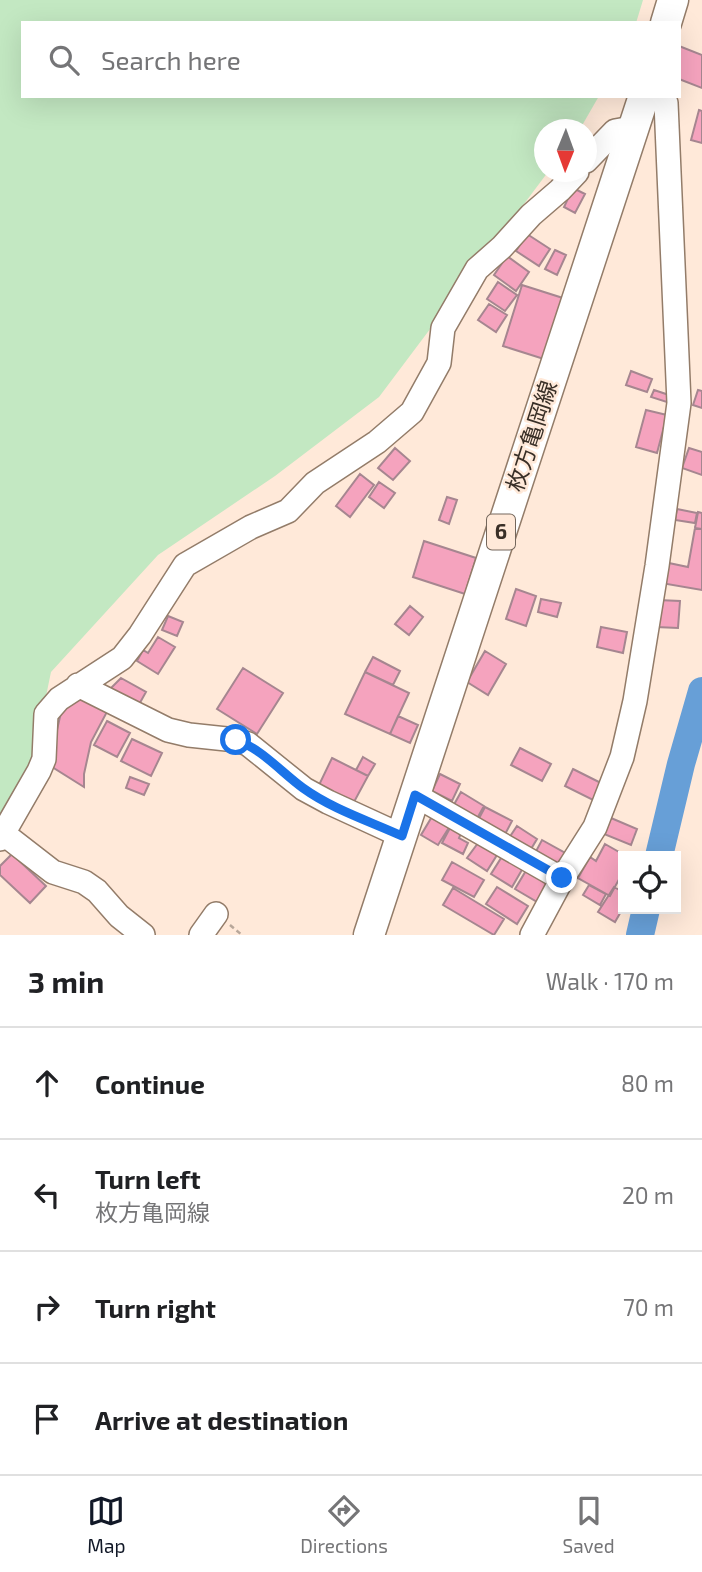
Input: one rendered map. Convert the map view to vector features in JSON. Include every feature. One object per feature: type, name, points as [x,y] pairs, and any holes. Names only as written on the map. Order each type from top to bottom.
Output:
[{"type":"main road","points":[[667,21],[673,0]]},
{"type":"main road","name":"枚方亀岡線","points":[[369,935],[643,98]]},
{"type":"street","points":[[532,935],[562,878],[595,827],[622,757],[635,701],[672,465],[679,403],[664,98]]},
{"type":"street","points":[[597,149],[615,131],[632,128]]},
{"type":"street","points":[[143,935],[119,916],[97,891],[84,882],[53,872],[2,836],[44,759],[46,714],[59,699],[78,685],[122,658],[141,635],[185,565],[251,527],[288,511],[316,483],[377,442],[412,412],[439,363],[443,328],[477,269],[568,182]]},
{"type":"street","points":[[78,685],[168,730],[248,744],[304,789],[328,803],[402,836]]},
{"type":"street","points":[[415,795],[562,878]]},
{"type":"street","points":[[201,935],[216,914]]},
{"type":"green space","points":[[0,0],[643,0],[637,21],[21,21],[21,98],[598,98],[586,119],[534,119],[534,182],[540,182],[379,397],[275,476],[158,555],[51,672],[33,759],[0,815]]},
{"type":"building","points":[[681,47],[702,55],[702,88],[681,80]]},
{"type":"building","points":[[699,110],[702,111],[702,143],[691,140]]},
{"type":"building","points":[[573,188],[585,194],[575,213],[564,207]]},
{"type":"building","points":[[527,234],[550,249],[539,266],[516,251]]},
{"type":"building","points":[[555,250],[566,255],[557,275],[545,269]]},
{"type":"building","points":[[507,256],[529,272],[516,291],[494,275]]},
{"type":"building","points":[[498,282],[517,295],[505,311],[487,299]]},
{"type":"building","points":[[522,285],[566,299],[547,360],[503,346]]},
{"type":"building","points":[[489,304],[507,315],[496,332],[478,320]]},
{"type":"building","points":[[631,371],[652,379],[647,392],[626,385]]},
{"type":"building","points":[[654,390],[672,396],[670,403],[651,397]]},
{"type":"building","points":[[698,390],[702,391],[702,408],[693,405]]},
{"type":"building","points":[[646,410],[667,415],[657,453],[636,447]]},
{"type":"building","points":[[395,448],[410,461],[393,480],[378,468]]},
{"type":"building","points":[[689,448],[702,452],[702,475],[682,468]]},
{"type":"building","points":[[360,474],[374,485],[350,517],[336,506]]},
{"type":"building","points":[[379,482],[395,493],[384,508],[369,497]]},
{"type":"building","points":[[447,497],[457,500],[449,524],[439,520]]},
{"type":"building","points":[[677,509],[697,513],[695,523],[675,520]]},
{"type":"building","points":[[698,512],[702,513],[702,529],[695,528]]},
{"type":"building","points":[[695,528],[702,529],[702,590],[661,583],[664,562],[688,567]]},
{"type":"building","points":[[424,541],[476,558],[465,594],[413,577]]},
{"type":"building","points":[[516,589],[536,596],[526,626],[506,619]]},
{"type":"building","points":[[541,599],[561,603],[557,617],[538,612]]},
{"type":"building","points":[[658,600],[680,601],[678,628],[656,627]]},
{"type":"building","points":[[410,606],[423,617],[409,635],[395,624]]},
{"type":"building","points":[[168,616],[183,622],[177,636],[162,630]]},
{"type":"building","points":[[601,627],[627,632],[623,653],[597,647]]},
{"type":"building","points":[[158,637],[175,647],[158,674],[137,661],[143,650],[148,653]]},
{"type":"building","points":[[485,651],[506,664],[488,695],[467,682]]},
{"type":"building","points":[[373,657],[400,671],[393,685],[365,672]]},
{"type":"building","points":[[243,668],[283,693],[257,734],[217,709]]},
{"type":"building","points":[[365,672],[409,693],[390,734],[345,714]]},
{"type":"building","points":[[121,678],[146,692],[137,708],[108,691]]},
{"type":"building","points":[[83,694],[109,708],[91,742],[84,787],[49,765],[62,708]]},
{"type":"building","points":[[398,716],[418,725],[410,743],[390,734]]},
{"type":"building","points":[[107,721],[130,733],[117,757],[94,745]]},
{"type":"building","points":[[132,739],[162,753],[151,776],[121,761]]},
{"type":"building","points":[[520,748],[551,764],[542,781],[511,765]]},
{"type":"building","points":[[363,757],[375,764],[368,776],[356,770]]},
{"type":"building","points":[[332,758],[368,776],[354,802],[319,785]]},
{"type":"building","points":[[573,769],[603,784],[595,801],[565,786]]},
{"type":"building","points":[[440,774],[460,784],[452,801],[432,791]]},
{"type":"building","points":[[130,777],[149,784],[144,795],[126,788]]},
{"type":"building","points":[[461,792],[484,806],[474,824],[451,810]]},
{"type":"building","points":[[485,807],[512,821],[503,838],[476,824]]},
{"type":"building","points":[[433,815],[450,826],[438,845],[421,835]]},
{"type":"building","points":[[611,818],[637,829],[631,845],[604,834]]},
{"type":"building","points":[[451,826],[462,831],[459,838],[468,843],[463,854],[442,843]]},
{"type":"building","points":[[517,826],[537,839],[528,854],[507,841]]},
{"type":"building","points":[[542,840],[567,854],[559,868],[534,855]]},
{"type":"building","points":[[478,843],[497,855],[487,871],[467,858]]},
{"type":"building","points":[[605,844],[618,851],[618,881],[610,896],[578,878],[590,857],[596,861]]},
{"type":"building","points":[[12,854],[46,886],[30,903],[0,875],[0,866]]},
{"type":"building","points":[[503,855],[523,868],[512,887],[491,874]]},
{"type":"building","points":[[452,862],[484,880],[474,897],[442,880]]},
{"type":"building","points":[[527,869],[550,883],[539,903],[515,889]]},
{"type":"building","points":[[589,885],[606,894],[600,905],[583,895]]},
{"type":"building","points":[[497,887],[528,906],[517,924],[486,904]]},
{"type":"building","points":[[614,887],[618,889],[620,914],[615,922],[598,912]]},
{"type":"building","points":[[453,888],[504,919],[494,935],[443,905]]},
{"type":"waterway","points":[[660,851],[702,691]]},
{"type":"waterway","points":[[640,935],[645,914]]},
{"type":"route","points":[[236,740],[248,744],[304,789],[328,803],[402,836],[415,795],[562,878]]}]
